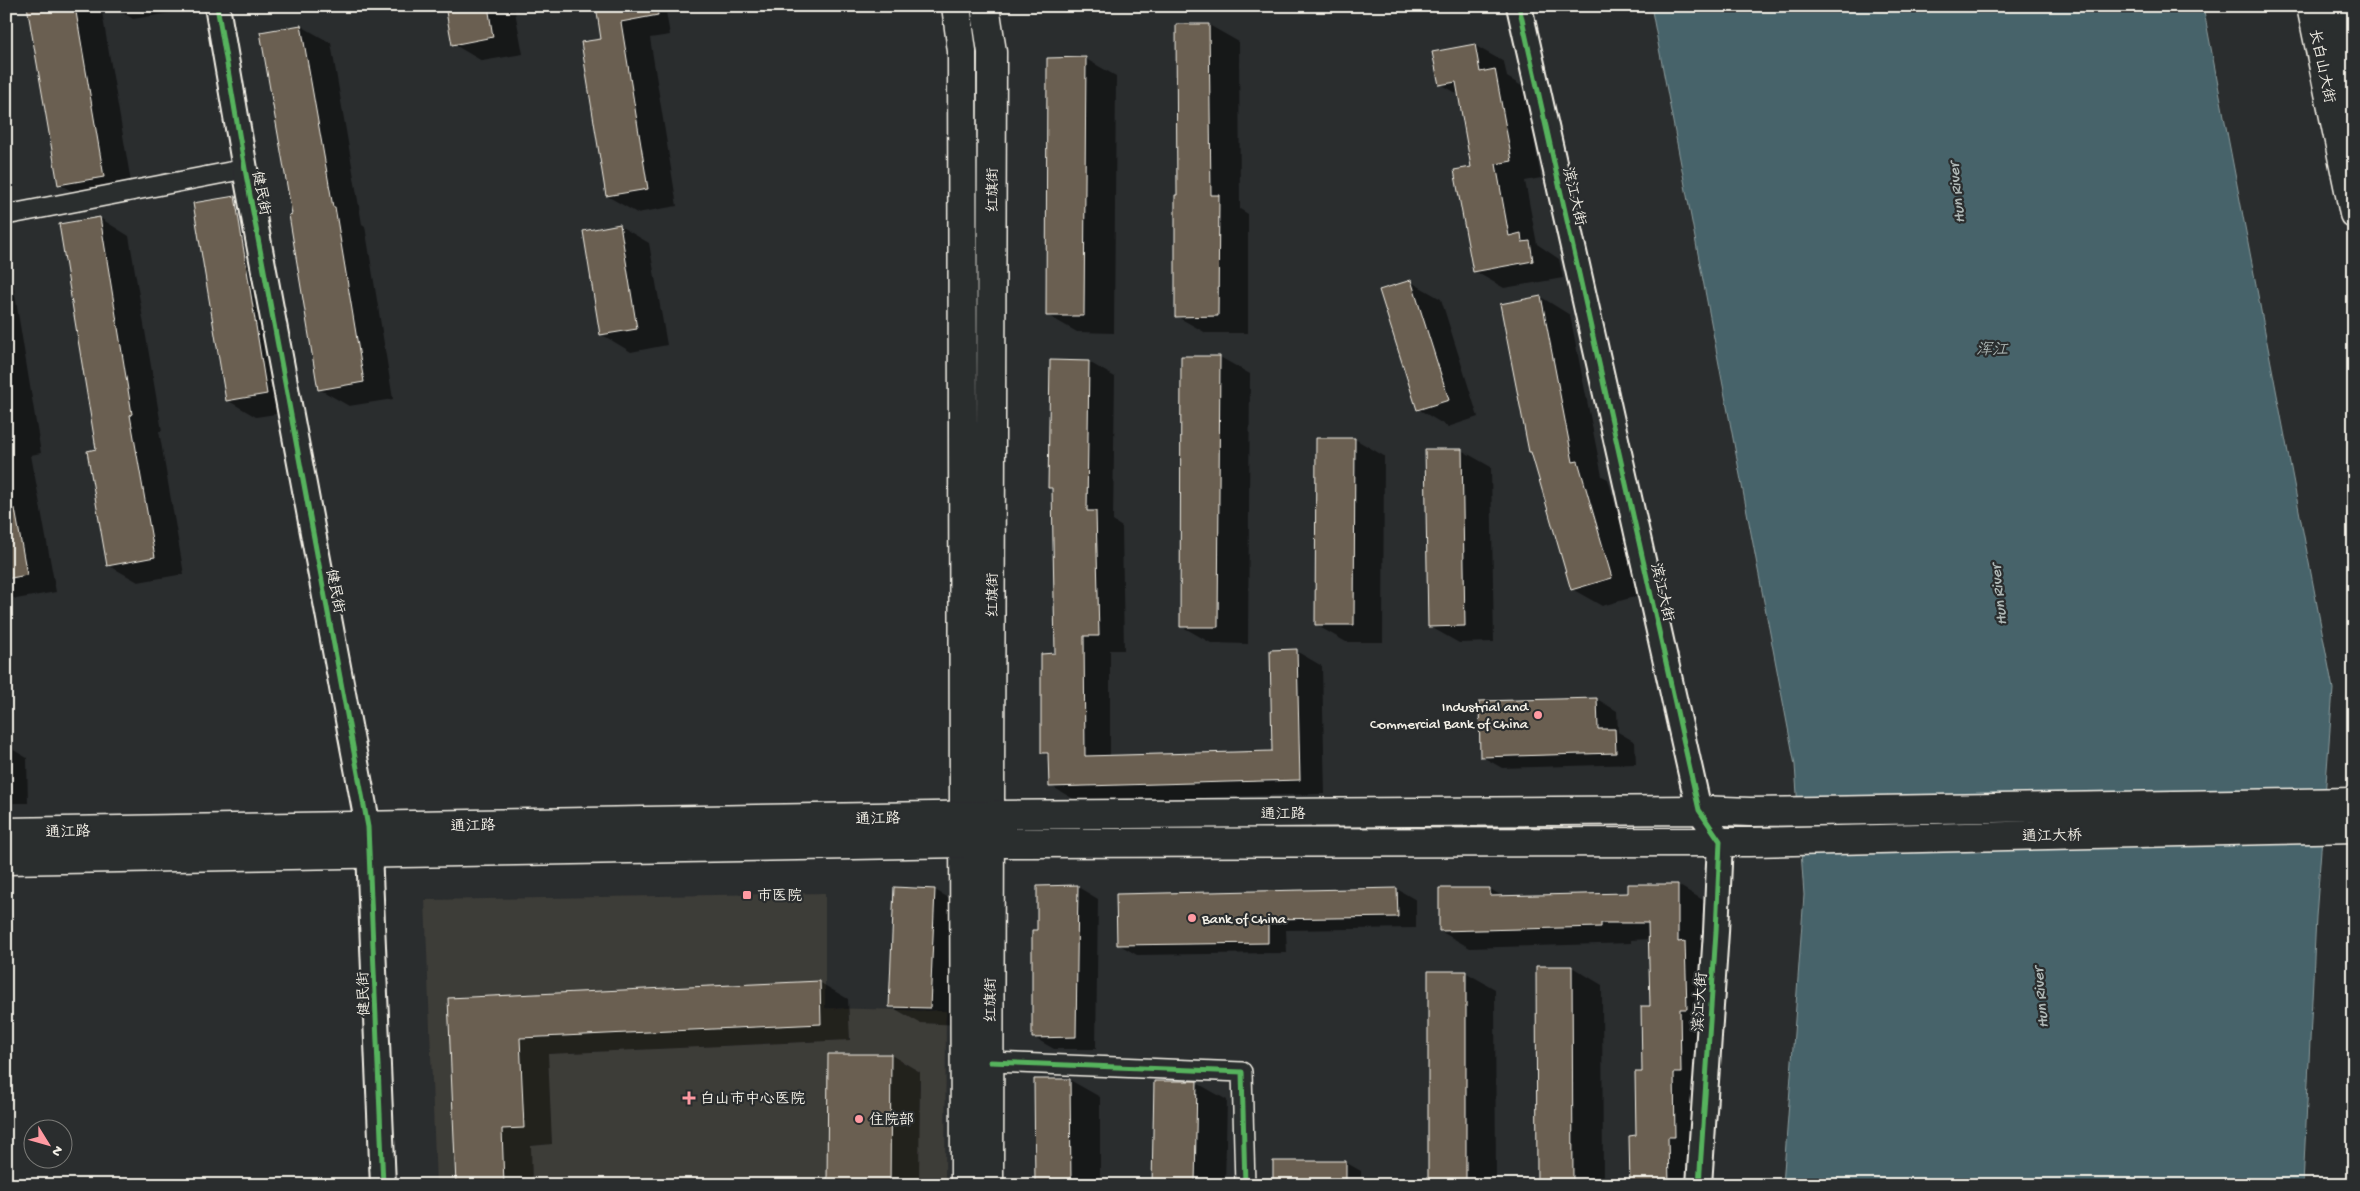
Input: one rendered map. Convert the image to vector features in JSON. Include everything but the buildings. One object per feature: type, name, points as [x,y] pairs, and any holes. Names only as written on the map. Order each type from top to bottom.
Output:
[{"type":"main road","points":[[956,6],[962,51],[965,816],[977,844],[965,1185]]},
{"type":"main road","name":"红旗街","points":[[985,6],[992,52],[992,816],[977,844],[990,1062],[989,1185]]},
{"type":"main road","name":"长白山大街","points":[[2311,6],[2354,214]]},
{"type":"main road","name":"长白山大街","points":[[2332,6],[2354,110]]},
{"type":"main road","name":"通江大桥","points":[[1750,812],[2354,802]]},
{"type":"main road","name":"通江路","points":[[6,860],[369,840],[965,816],[1699,810],[1750,812]]},
{"type":"main road","name":"通江大桥","points":[[1750,842],[2354,828]]},
{"type":"main road","name":"通江路","points":[[6,832],[369,840],[977,844],[1750,842]]},
{"type":"street","name":"健民街","points":[[217,6],[245,169],[369,840],[382,1185]]},
{"type":"street","name":"滨江大街","points":[[1519,6],[1699,810],[1720,841],[1700,1185]]},
{"type":"street","points":[[6,215],[245,169]]},
{"type":"street","points":[[990,1062],[1242,1072],[1245,1185]]},
{"type":"shaded area","name":"白山市中心医院","points":[[825,893],[825,1008],[946,1011],[945,1185],[436,1185],[425,900]]},
{"type":"water","name":"浑江","points":[[1651,6],[2203,6],[2333,689],[2316,917],[2303,1185],[1783,1185],[1804,895],[1795,765]]},
{"type":"cycle path","points":[[217,6],[245,169],[368,827],[383,1185]]},
{"type":"cycle path","points":[[1519,6],[1699,810],[1720,841],[1716,932],[1699,1185]]},
{"type":"cycle path","points":[[990,1062],[1242,1072],[1245,1185]]},
{"type":"place","name":"Industrial and Commercial Bank of China","points":[[1538,715]]},
{"type":"place","name":"市医院","points":[[747,895]]},
{"type":"place","name":"Bank of China","points":[[1192,918]]},
{"type":"place","name":"白山市中心医院","points":[[689,1098]]},
{"type":"place","name":"住院部","points":[[859,1119]]},
{"type":"water label","name":"Hun River","points":[[1955,193]]},
{"type":"water label","name":"Hun River","points":[[1997,595]]},
{"type":"water label","name":"Hun River","points":[[2039,998]]}]
